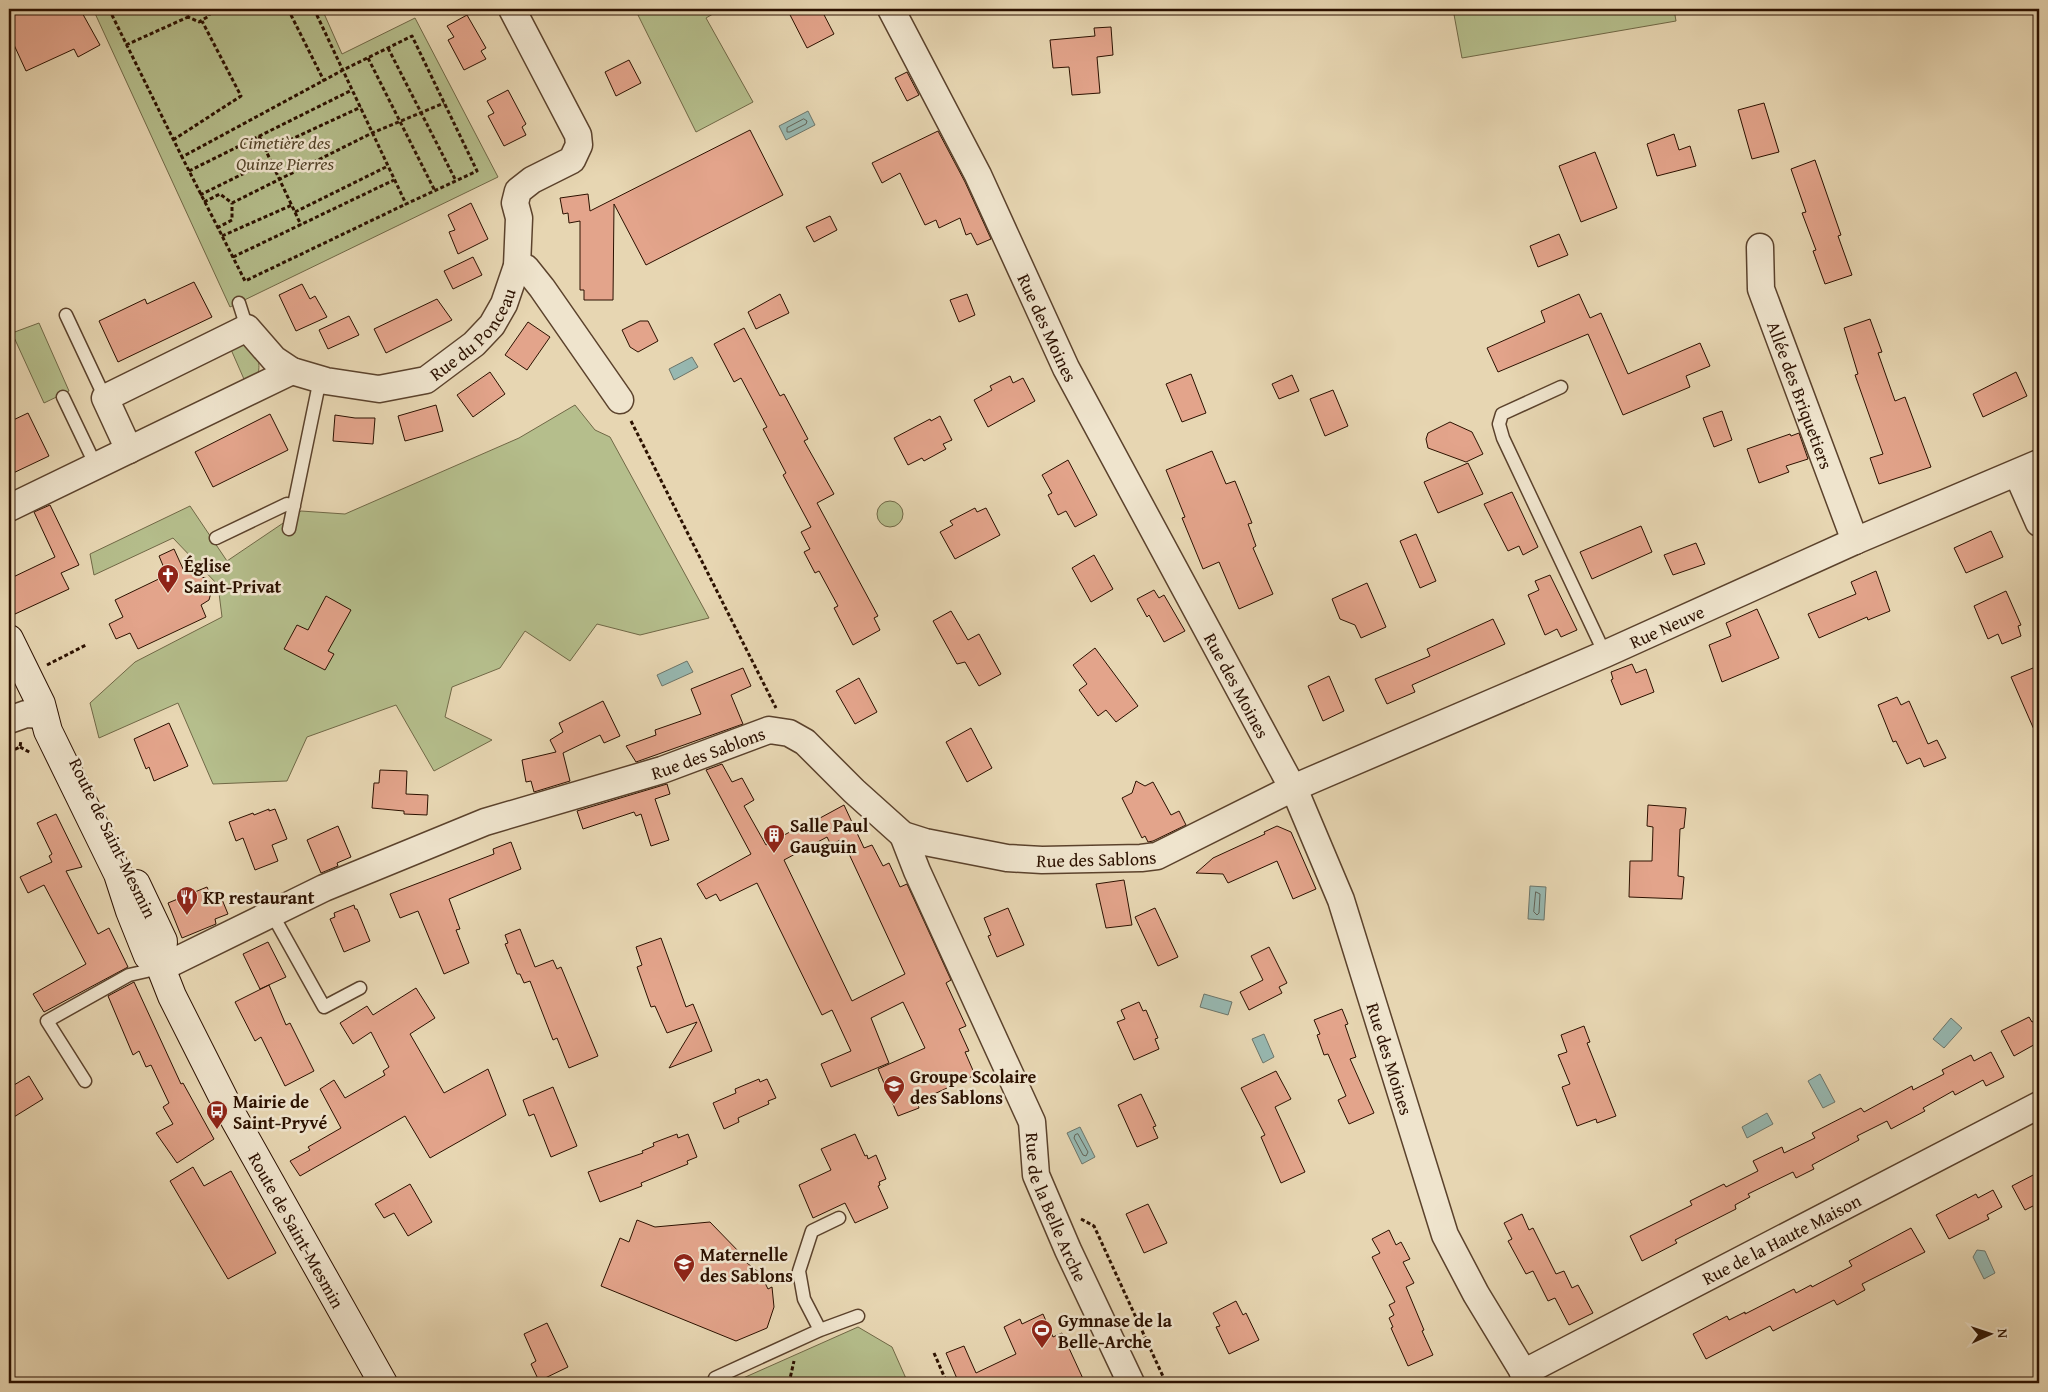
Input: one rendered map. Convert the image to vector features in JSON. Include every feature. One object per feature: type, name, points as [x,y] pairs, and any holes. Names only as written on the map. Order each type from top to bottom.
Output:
[{"type":"main road","name":"Route de Saint-Mesmin","points":[[9,639],[41,704],[44,715],[57,726],[154,919],[163,941],[161,968],[172,996],[231,1113],[382,1383]]},
{"type":"street","name":"Rue du Ponceau","points":[[247,328],[274,359],[292,371],[320,379],[379,389],[426,380],[474,344],[492,325],[504,304],[517,266],[519,218],[515,203],[518,191],[532,180],[572,160],[579,145],[578,135],[512,9]]},
{"type":"street","name":"Rue des Moines","points":[[892,9],[978,175],[1066,368],[1293,788],[1320,846],[1341,900],[1445,1235],[1476,1294],[1527,1378]]},
{"type":"street","name":"Allée des Briquetiers","points":[[1760,246],[1762,289],[1855,541]]},
{"type":"street","name":"Rue du Ponceau","points":[[517,266],[526,268],[542,288],[620,400]]},
{"type":"street","points":[[129,450],[105,398],[247,328]]},
{"type":"street","points":[[9,508],[292,371]]},
{"type":"street","name":"Rue Neuve","points":[[1293,788],[1605,654],[1855,541],[2028,468]]},
{"type":"street","points":[[2028,468],[2039,523]]},
{"type":"street","points":[[15,728],[26,714],[44,715]]},
{"type":"street","name":"Rue des Sablons","points":[[161,968],[324,888],[468,830],[662,770],[769,730],[789,733],[804,742],[903,835],[925,842],[1007,858],[1042,860],[1156,856],[1293,788]]},
{"type":"street","name":"Rue de la Belle Arche","points":[[903,835],[917,871],[1032,1122],[1036,1175],[1068,1250],[1131,1383]]},
{"type":"street","name":"Rue de la Haute Maison","points":[[1527,1378],[2039,1105]]},
{"type":"lane","points":[[239,303],[247,328]]},
{"type":"lane","points":[[66,315],[105,398]]},
{"type":"lane","points":[[289,529],[320,379]]},
{"type":"lane","points":[[1561,387],[1502,414],[1499,424],[1503,438],[1605,654]]},
{"type":"lane","points":[[63,397],[96,466]]},
{"type":"lane","points":[[216,538],[288,504],[294,506]]},
{"type":"lane","points":[[272,914],[324,1007],[360,988]]},
{"type":"lane","points":[[85,1081],[47,1021],[129,975],[161,968]]},
{"type":"lane","points":[[820,1330],[804,1299],[799,1271],[812,1231],[839,1218]]},
{"type":"lane","points":[[716,1378],[820,1330],[858,1316]]},
{"type":"path","points":[[109,9],[188,171],[245,281],[477,172],[412,36],[343,70],[182,157]]},
{"type":"path","points":[[186,9],[188,16],[194,21],[202,21],[208,16],[210,9]]},
{"type":"path","points":[[288,9],[324,81]]},
{"type":"path","points":[[314,9],[406,204]]},
{"type":"path","points":[[126,45],[188,16]]},
{"type":"path","points":[[173,140],[241,96],[202,21]]},
{"type":"path","points":[[388,48],[456,181]]},
{"type":"path","points":[[368,58],[435,191]]},
{"type":"path","points":[[188,171],[352,90]]},
{"type":"path","points":[[232,203],[372,133],[444,103]]},
{"type":"path","points":[[266,151],[361,107]]},
{"type":"path","points":[[259,136],[301,225]]},
{"type":"path","points":[[200,194],[270,160]]},
{"type":"path","points":[[295,212],[388,166]]},
{"type":"path","points":[[233,257],[394,180]]},
{"type":"path","points":[[204,202],[220,194],[232,203]]},
{"type":"path","points":[[217,228],[232,220],[232,203]]},
{"type":"path","points":[[222,236],[292,205]]},
{"type":"path","points":[[620,400],[777,710]]},
{"type":"path","points":[[26,675],[86,645]]},
{"type":"path","points":[[9,752],[20,747],[15,728]]},
{"type":"path","points":[[1076,1220],[1082,1218],[1094,1226],[1166,1383]]},
{"type":"path","points":[[934,1353],[947,1383]]},
{"type":"green space","name":"Cimetière des Quinze Pierres","points":[[93,9],[322,9],[342,54],[415,18],[498,177],[230,307]]},
{"type":"green space","points":[[635,9],[717,9],[718,11],[706,18],[753,102],[696,132]]},
{"type":"green space","points":[[1453,9],[1674,9],[1676,21],[1462,58]]},
{"type":"green space","points":[[39,323],[69,391],[44,403],[12,333]]},
{"type":"green space","points":[[248,343],[257,357],[259,370],[255,382],[247,386],[229,345]]},
{"type":"green space","points":[[575,405],[595,430],[610,437],[709,618],[640,635],[597,624],[570,661],[525,631],[500,668],[452,687],[445,717],[492,740],[434,771],[396,705],[307,737],[287,781],[213,784],[178,703],[99,738],[90,703],[135,662],[222,617],[218,585],[173,538],[94,575],[90,554],[190,506],[227,561],[301,511],[345,514],[519,438]]},
{"type":"green space","points":[[890,501],[899,505],[903,514],[899,523],[890,527],[881,523],[877,514],[881,505]]},
{"type":"green space","points":[[858,1327],[892,1347],[908,1383],[732,1383]]},
{"type":"water","points":[[808,111],[815,125],[786,140],[779,126]]},
{"type":"water","points":[[692,357],[698,367],[674,380],[669,369]]},
{"type":"water","points":[[687,661],[693,672],[662,686],[657,675]]},
{"type":"water","points":[[1530,886],[1546,887],[1544,920],[1528,919]]},
{"type":"water","points":[[1204,994],[1232,1002],[1228,1015],[1200,1007]]},
{"type":"water","points":[[1951,1018],[1962,1028],[1944,1048],[1933,1039]]},
{"type":"water","points":[[1264,1034],[1274,1057],[1263,1063],[1252,1039]]},
{"type":"water","points":[[1820,1074],[1835,1102],[1823,1108],[1808,1081]]},
{"type":"water","points":[[1767,1113],[1773,1124],[1747,1138],[1742,1127]]},
{"type":"water","points":[[1080,1127],[1095,1157],[1082,1164],[1067,1133]]},
{"type":"water","points":[[1977,1250],[1985,1251],[1995,1273],[1984,1279],[1973,1257]]},
{"type":"building","points":[[9,9],[80,9],[100,45],[78,57],[74,49],[26,71],[9,34]]},
{"type":"building","points":[[787,9],[821,9],[834,34],[807,48]]},
{"type":"building","points":[[467,15],[486,48],[481,51],[486,59],[464,70],[448,40],[454,37],[447,26]]},
{"type":"building","points":[[1111,27],[1113,55],[1097,57],[1100,93],[1072,95],[1069,67],[1053,68],[1050,40],[1095,36],[1094,28]]},
{"type":"building","points":[[629,60],[641,83],[616,96],[605,72]]},
{"type":"building","points":[[907,72],[919,95],[907,101],[895,78]]},
{"type":"building","points":[[508,90],[526,124],[522,127],[526,135],[504,146],[488,116],[494,113],[487,101]]},
{"type":"building","points":[[1764,103],[1779,152],[1752,159],[1738,110]]},
{"type":"building","points":[[750,130],[783,195],[646,265],[614,204],[613,300],[584,300],[584,290],[580,290],[580,221],[569,223],[568,213],[563,214],[560,198],[588,194],[590,211]]},
{"type":"building","points":[[938,131],[965,182],[991,239],[977,245],[971,233],[966,235],[960,218],[939,228],[936,220],[925,225],[900,173],[882,183],[872,163]]},
{"type":"building","points":[[1674,134],[1679,150],[1690,146],[1696,166],[1657,176],[1647,144]]},
{"type":"building","points":[[1595,152],[1617,208],[1581,222],[1559,166]]},
{"type":"building","points":[[1815,160],[1841,235],[1838,236],[1852,275],[1825,284],[1813,251],[1816,250],[1802,213],[1806,212],[1791,169]]},
{"type":"building","points":[[471,203],[488,239],[458,254],[449,232],[455,230],[448,215]]},
{"type":"building","points":[[830,216],[837,230],[814,242],[806,227]]},
{"type":"building","points":[[1559,234],[1568,255],[1538,267],[1530,246]]},
{"type":"building","points":[[473,257],[482,275],[453,289],[444,271]]},
{"type":"building","points":[[194,282],[212,317],[118,362],[99,321],[145,299],[147,304]]},
{"type":"building","points":[[302,284],[310,299],[315,296],[327,317],[296,331],[279,295]]},
{"type":"building","points":[[780,294],[789,313],[756,329],[748,312]]},
{"type":"building","points":[[967,294],[975,315],[959,322],[950,300]]},
{"type":"building","points":[[1579,294],[1590,318],[1601,313],[1628,374],[1700,343],[1710,366],[1686,376],[1690,387],[1623,415],[1588,334],[1498,372],[1487,348],[1545,322],[1541,311]]},
{"type":"building","points":[[437,299],[452,320],[386,353],[374,329]]},
{"type":"building","points":[[349,316],[359,335],[328,349],[319,330]]},
{"type":"building","points":[[1870,319],[1882,352],[1878,353],[1895,401],[1905,397],[1931,467],[1879,484],[1870,458],[1883,454],[1855,375],[1858,374],[1844,328]]},
{"type":"building","points":[[640,321],[648,321],[658,341],[638,352],[630,347],[622,330]]},
{"type":"building","points":[[528,322],[550,337],[527,370],[505,355]]},
{"type":"building","points":[[744,328],[780,396],[784,394],[808,439],[804,441],[834,494],[817,503],[878,616],[874,618],[880,630],[853,645],[834,608],[838,606],[819,571],[815,573],[804,552],[810,549],[801,532],[811,527],[783,475],[786,473],[763,429],[767,427],[741,378],[734,382],[714,344]]},
{"type":"building","points":[[490,372],[505,394],[473,417],[457,395]]},
{"type":"building","points":[[2016,372],[2027,396],[1983,417],[1973,394]]},
{"type":"building","points":[[1191,374],[1206,413],[1182,422],[1166,384]]},
{"type":"building","points":[[1292,375],[1299,391],[1279,399],[1272,384]]},
{"type":"building","points":[[1010,376],[1013,383],[1023,378],[1035,401],[988,427],[974,400],[992,390],[990,386]]},
{"type":"building","points":[[1333,390],[1348,426],[1325,436],[1310,399]]},
{"type":"building","points":[[436,405],[443,431],[405,441],[398,416]]},
{"type":"building","points":[[1722,411],[1732,440],[1714,447],[1703,418]]},
{"type":"building","points":[[28,413],[49,456],[9,475],[9,422]]},
{"type":"building","points":[[270,414],[288,450],[213,487],[195,452]]},
{"type":"building","points":[[335,415],[375,418],[373,444],[333,441]]},
{"type":"building","points":[[940,416],[952,440],[943,444],[946,449],[924,461],[922,458],[908,465],[894,438],[930,419],[931,421]]},
{"type":"building","points":[[1450,422],[1472,432],[1483,454],[1466,462],[1428,448],[1426,439],[1428,433]]},
{"type":"building","points":[[1799,433],[1808,459],[1786,466],[1789,472],[1759,483],[1747,449],[1790,434],[1791,436]]},
{"type":"building","points":[[1212,451],[1226,484],[1235,481],[1252,523],[1248,524],[1256,546],[1253,548],[1273,594],[1239,609],[1219,562],[1203,569],[1182,518],[1185,517],[1166,470]]},
{"type":"building","points":[[1068,460],[1097,515],[1075,527],[1066,511],[1058,515],[1048,495],[1052,493],[1042,475]]},
{"type":"building","points":[[1468,463],[1483,494],[1438,513],[1424,482]]},
{"type":"building","points":[[1512,492],[1538,547],[1523,555],[1519,546],[1508,551],[1484,504]]},
{"type":"building","points":[[50,505],[79,565],[61,573],[69,589],[15,614],[9,604],[9,579],[55,557],[34,512]]},
{"type":"building","points":[[975,508],[977,512],[986,508],[1000,535],[955,559],[940,532],[953,525],[950,521]]},
{"type":"building","points":[[1641,526],[1652,552],[1592,579],[1580,552]]},
{"type":"building","points":[[1991,531],[2003,557],[1966,573],[1954,548]]},
{"type":"building","points":[[1416,534],[1436,581],[1420,588],[1400,541]]},
{"type":"building","points":[[1696,543],[1705,564],[1673,575],[1664,555]]},
{"type":"building","name":"Église Saint-Privat","points":[[174,549],[184,571],[208,579],[212,589],[209,600],[201,605],[206,617],[138,649],[130,633],[116,639],[109,624],[123,617],[115,600],[167,575],[159,556]]},
{"type":"building","points":[[1094,555],[1113,589],[1091,602],[1072,568]]},
{"type":"building","points":[[1876,571],[1890,611],[1868,620],[1867,617],[1819,638],[1808,614],[1856,594],[1851,582]]},
{"type":"building","points":[[1550,575],[1577,630],[1561,637],[1557,629],[1545,635],[1528,595],[1539,590],[1535,581]]},
{"type":"building","points":[[1367,583],[1386,627],[1361,638],[1355,625],[1340,619],[1332,599]]},
{"type":"building","points":[[1154,590],[1159,598],[1164,595],[1185,631],[1164,642],[1149,615],[1147,617],[1137,599]]},
{"type":"building","points":[[2006,591],[2021,625],[2018,626],[2021,636],[2002,644],[1998,634],[1988,639],[1974,606]]},
{"type":"building","points":[[326,596],[351,610],[328,651],[334,654],[325,670],[284,649],[297,625],[308,630]]},
{"type":"building","points":[[1757,609],[1779,658],[1722,682],[1709,645],[1731,636],[1726,623]]},
{"type":"building","points":[[951,611],[968,640],[979,634],[1001,674],[979,686],[965,662],[957,664],[933,621]]},
{"type":"building","points":[[1493,619],[1505,644],[1412,685],[1415,692],[1387,704],[1375,679],[1430,656],[1427,649]]},
{"type":"building","points":[[1095,648],[1138,706],[1116,722],[1106,710],[1098,716],[1079,690],[1087,684],[1073,665]]},
{"type":"building","points":[[1632,664],[1636,673],[1646,669],[1654,692],[1621,705],[1611,680],[1613,679],[1611,672]]},
{"type":"building","points":[[743,668],[751,686],[731,695],[743,724],[636,762],[626,746],[656,735],[655,730],[701,714],[691,689]]},
{"type":"building","points":[[2033,668],[2039,680],[2039,741],[2011,677]]},
{"type":"building","points":[[1329,676],[1344,711],[1323,721],[1308,686]]},
{"type":"building","points":[[859,678],[877,712],[855,724],[836,691]]},
{"type":"building","points":[[1897,697],[1901,705],[1909,701],[1928,744],[1937,740],[1946,758],[1924,767],[1920,758],[1907,764],[1896,741],[1893,742],[1878,705]]},
{"type":"building","points":[[603,701],[620,736],[604,743],[600,735],[563,753],[570,781],[534,792],[531,781],[526,782],[522,760],[556,752],[550,740],[563,732],[559,723]]},
{"type":"building","points":[[169,723],[188,766],[154,781],[149,767],[146,769],[134,739]]},
{"type":"building","points":[[971,728],[992,768],[967,782],[946,742]]},
{"type":"building","points":[[722,764],[732,782],[742,778],[754,800],[744,806],[766,845],[844,805],[864,848],[872,845],[883,866],[889,863],[900,887],[907,884],[951,980],[946,983],[966,1026],[959,1029],[969,1051],[965,1052],[975,1075],[917,1102],[919,1108],[898,1116],[878,1069],[925,1048],[903,1002],[871,1018],[889,1063],[831,1087],[821,1064],[851,1051],[832,1010],[822,1015],[757,883],[720,901],[716,894],[706,899],[697,884],[751,854],[706,770]],"holes":[[[827,837],[831,845],[842,839],[905,974],[852,1001],[784,860]]]},
{"type":"building","points":[[380,770],[407,771],[406,794],[428,795],[427,815],[404,814],[404,811],[372,808],[374,783],[379,783]]},
{"type":"building","points":[[1136,781],[1145,786],[1153,782],[1171,815],[1179,811],[1186,825],[1153,841],[1148,842],[1145,836],[1142,838],[1122,798],[1132,793]]},
{"type":"building","points":[[667,784],[670,794],[655,799],[669,840],[651,846],[641,814],[636,816],[634,812],[583,829],[577,811]]},
{"type":"building","points":[[1648,805],[1686,808],[1684,828],[1680,829],[1678,876],[1684,877],[1682,899],[1629,897],[1630,861],[1652,861],[1653,827],[1647,826]]},
{"type":"building","points":[[269,809],[269,811],[275,809],[287,839],[272,845],[278,861],[255,870],[243,838],[236,841],[229,822]]},
{"type":"building","points":[[56,814],[82,867],[66,871],[98,934],[109,928],[128,967],[44,1012],[33,994],[86,964],[44,885],[28,893],[20,877],[52,862],[49,856],[52,854],[37,823]]},
{"type":"building","points":[[338,826],[351,857],[337,863],[338,866],[321,873],[307,840]]},
{"type":"building","points":[[1277,826],[1291,832],[1316,889],[1293,899],[1277,861],[1228,883],[1223,874],[1196,873],[1213,858],[1265,834],[1264,832]]},
{"type":"building","points":[[511,842],[521,869],[449,899],[460,929],[456,930],[469,963],[444,974],[418,911],[400,918],[390,894],[494,854],[493,849]]},
{"type":"building","points":[[1124,880],[1132,925],[1106,928],[1096,884]]},
{"type":"building","points":[[207,887],[213,901],[221,897],[228,914],[215,919],[216,924],[182,938],[168,903]]},
{"type":"building","points":[[354,905],[370,941],[344,952],[330,919],[335,917],[334,913]]},
{"type":"building","points":[[1008,908],[1024,945],[997,957],[988,936],[991,935],[984,918]]},
{"type":"building","points":[[1155,908],[1178,957],[1158,966],[1135,917]]},
{"type":"building","points":[[520,929],[535,967],[553,960],[557,969],[561,967],[598,1056],[569,1068],[557,1038],[553,1040],[530,981],[524,983],[520,974],[517,974],[505,944],[508,943],[505,935]]},
{"type":"building","points":[[661,938],[686,1007],[693,1004],[712,1051],[669,1068],[697,1022],[667,1033],[655,1006],[651,1007],[637,967],[642,965],[636,947]]},
{"type":"building","points":[[268,942],[286,977],[260,989],[243,954]]},
{"type":"building","points":[[1269,947],[1287,983],[1279,987],[1282,993],[1249,1010],[1240,992],[1263,980],[1251,956]]},
{"type":"building","points":[[134,982],[181,1084],[183,1083],[214,1139],[177,1163],[156,1133],[173,1124],[163,1107],[169,1103],[151,1065],[146,1067],[139,1051],[133,1055],[108,996]]},
{"type":"building","points":[[269,985],[286,1025],[290,1023],[314,1071],[285,1086],[261,1037],[255,1041],[235,1002]]},
{"type":"building","points":[[416,988],[435,1018],[410,1034],[444,1093],[488,1069],[506,1115],[430,1158],[405,1116],[300,1176],[290,1161],[310,1150],[308,1147],[341,1128],[320,1089],[334,1080],[345,1098],[385,1075],[383,1071],[389,1067],[371,1032],[353,1044],[340,1023],[367,1006],[373,1015]]},
{"type":"building","points":[[1139,1002],[1143,1011],[1146,1010],[1158,1038],[1155,1039],[1159,1049],[1134,1060],[1117,1022],[1125,1019],[1121,1010]]},
{"type":"building","points":[[1342,1009],[1348,1024],[1345,1025],[1356,1057],[1350,1059],[1374,1113],[1349,1124],[1338,1100],[1346,1096],[1328,1054],[1324,1055],[1317,1035],[1320,1034],[1314,1020]]},
{"type":"building","points":[[2029,1017],[2032,1022],[2039,1019],[2039,1042],[2014,1056],[2001,1031]]},
{"type":"building","points":[[1584,1026],[1590,1042],[1587,1043],[1616,1116],[1597,1123],[1596,1119],[1577,1126],[1562,1087],[1570,1084],[1558,1055],[1567,1052],[1561,1035]]},
{"type":"building","points":[[1991,1052],[2004,1077],[1986,1086],[1983,1080],[1955,1095],[1953,1091],[1923,1108],[1925,1111],[1891,1129],[1887,1121],[1857,1136],[1859,1140],[1812,1165],[1814,1169],[1796,1178],[1793,1172],[1748,1194],[1750,1197],[1735,1205],[1736,1209],[1675,1240],[1677,1243],[1642,1261],[1630,1236],[1692,1205],[1690,1201],[1724,1184],[1726,1187],[1758,1171],[1753,1161],[1782,1147],[1784,1153],[1815,1138],[1812,1133],[1861,1108],[1864,1112],[1912,1086],[1913,1090],[1944,1074],[1942,1070],[1971,1055],[1974,1061]]},
{"type":"building","points":[[1276,1071],[1291,1099],[1275,1107],[1305,1172],[1281,1183],[1261,1137],[1265,1135],[1241,1088]]},
{"type":"building","points":[[29,1076],[43,1099],[9,1120],[9,1088]]},
{"type":"building","points":[[759,1079],[760,1082],[767,1079],[776,1098],[768,1101],[769,1104],[738,1118],[739,1122],[724,1129],[713,1103],[736,1093],[735,1089]]},
{"type":"building","points":[[553,1087],[577,1146],[551,1157],[534,1114],[529,1116],[523,1100]]},
{"type":"building","points":[[1141,1094],[1156,1126],[1153,1127],[1158,1138],[1137,1147],[1118,1105]]},
{"type":"building","points":[[677,1134],[678,1138],[688,1134],[697,1157],[687,1161],[688,1164],[641,1183],[642,1186],[600,1202],[588,1172],[643,1153],[642,1151],[654,1146],[653,1143]]},
{"type":"building","points":[[855,1134],[868,1159],[876,1155],[886,1179],[879,1182],[880,1185],[878,1186],[888,1208],[855,1223],[845,1203],[813,1218],[799,1185],[831,1170],[821,1149]]},
{"type":"building","points":[[193,1167],[204,1186],[231,1171],[276,1253],[228,1279],[170,1181]]},
{"type":"building","points":[[2039,1172],[2039,1203],[2025,1210],[2012,1186]]},
{"type":"building","points":[[410,1184],[432,1222],[408,1236],[394,1213],[384,1218],[375,1204]]},
{"type":"building","points":[[1993,1190],[2002,1207],[1987,1215],[1989,1219],[1949,1239],[1936,1215],[1976,1194],[1978,1198]]},
{"type":"building","points":[[1148,1204],[1167,1243],[1144,1253],[1126,1214]]},
{"type":"building","points":[[1522,1214],[1529,1230],[1533,1228],[1556,1274],[1564,1271],[1572,1288],[1578,1285],[1593,1313],[1569,1325],[1555,1298],[1548,1301],[1533,1271],[1526,1274],[1508,1241],[1512,1239],[1504,1223]]},
{"type":"building","name":"Maternelle des Sablons","points":[[637,1220],[655,1227],[710,1222],[744,1257],[743,1260],[760,1273],[768,1289],[772,1287],[774,1307],[767,1328],[736,1341],[601,1286],[620,1238],[629,1242]]},
{"type":"building","points":[[1911,1228],[1925,1252],[1862,1284],[1865,1290],[1837,1305],[1834,1300],[1773,1331],[1770,1326],[1706,1359],[1693,1334],[1727,1316],[1729,1320],[1745,1312],[1745,1314],[1794,1289],[1796,1293],[1811,1285],[1812,1287],[1852,1266],[1849,1261]]},
{"type":"building","points":[[1389,1230],[1396,1245],[1401,1242],[1410,1259],[1403,1262],[1414,1283],[1406,1287],[1433,1355],[1408,1366],[1391,1328],[1393,1327],[1389,1318],[1394,1315],[1389,1305],[1395,1302],[1372,1257],[1380,1253],[1372,1239]]},
{"type":"building","points":[[1236,1301],[1243,1315],[1246,1313],[1259,1340],[1229,1354],[1216,1327],[1220,1326],[1213,1313]]},
{"type":"building","name":"Gymnase de la Belle-Arche","points":[[1043,1314],[1053,1337],[1062,1333],[1085,1383],[953,1383],[958,1381],[946,1353],[964,1346],[976,1373],[1016,1354],[1004,1327],[1020,1319],[1022,1324]]},
{"type":"building","points":[[547,1323],[568,1367],[539,1381],[531,1364],[536,1361],[524,1334]]},
{"type":"place","name":"Église Saint-Privat","points":[[168,594]]},
{"type":"place","name":"Salle Paul Gauguin","points":[[774,854]]},
{"type":"place","name":"KP restaurant","points":[[187,916]]},
{"type":"place","name":"Groupe Scolaire des Sablons","points":[[894,1105]]},
{"type":"place","name":"Mairie de Saint-Pryvé","points":[[217,1130]]},
{"type":"place","name":"Maternelle des Sablons","points":[[684,1283]]},
{"type":"place","name":"Gymnase de la Belle-Arche","points":[[1042,1349]]}]
